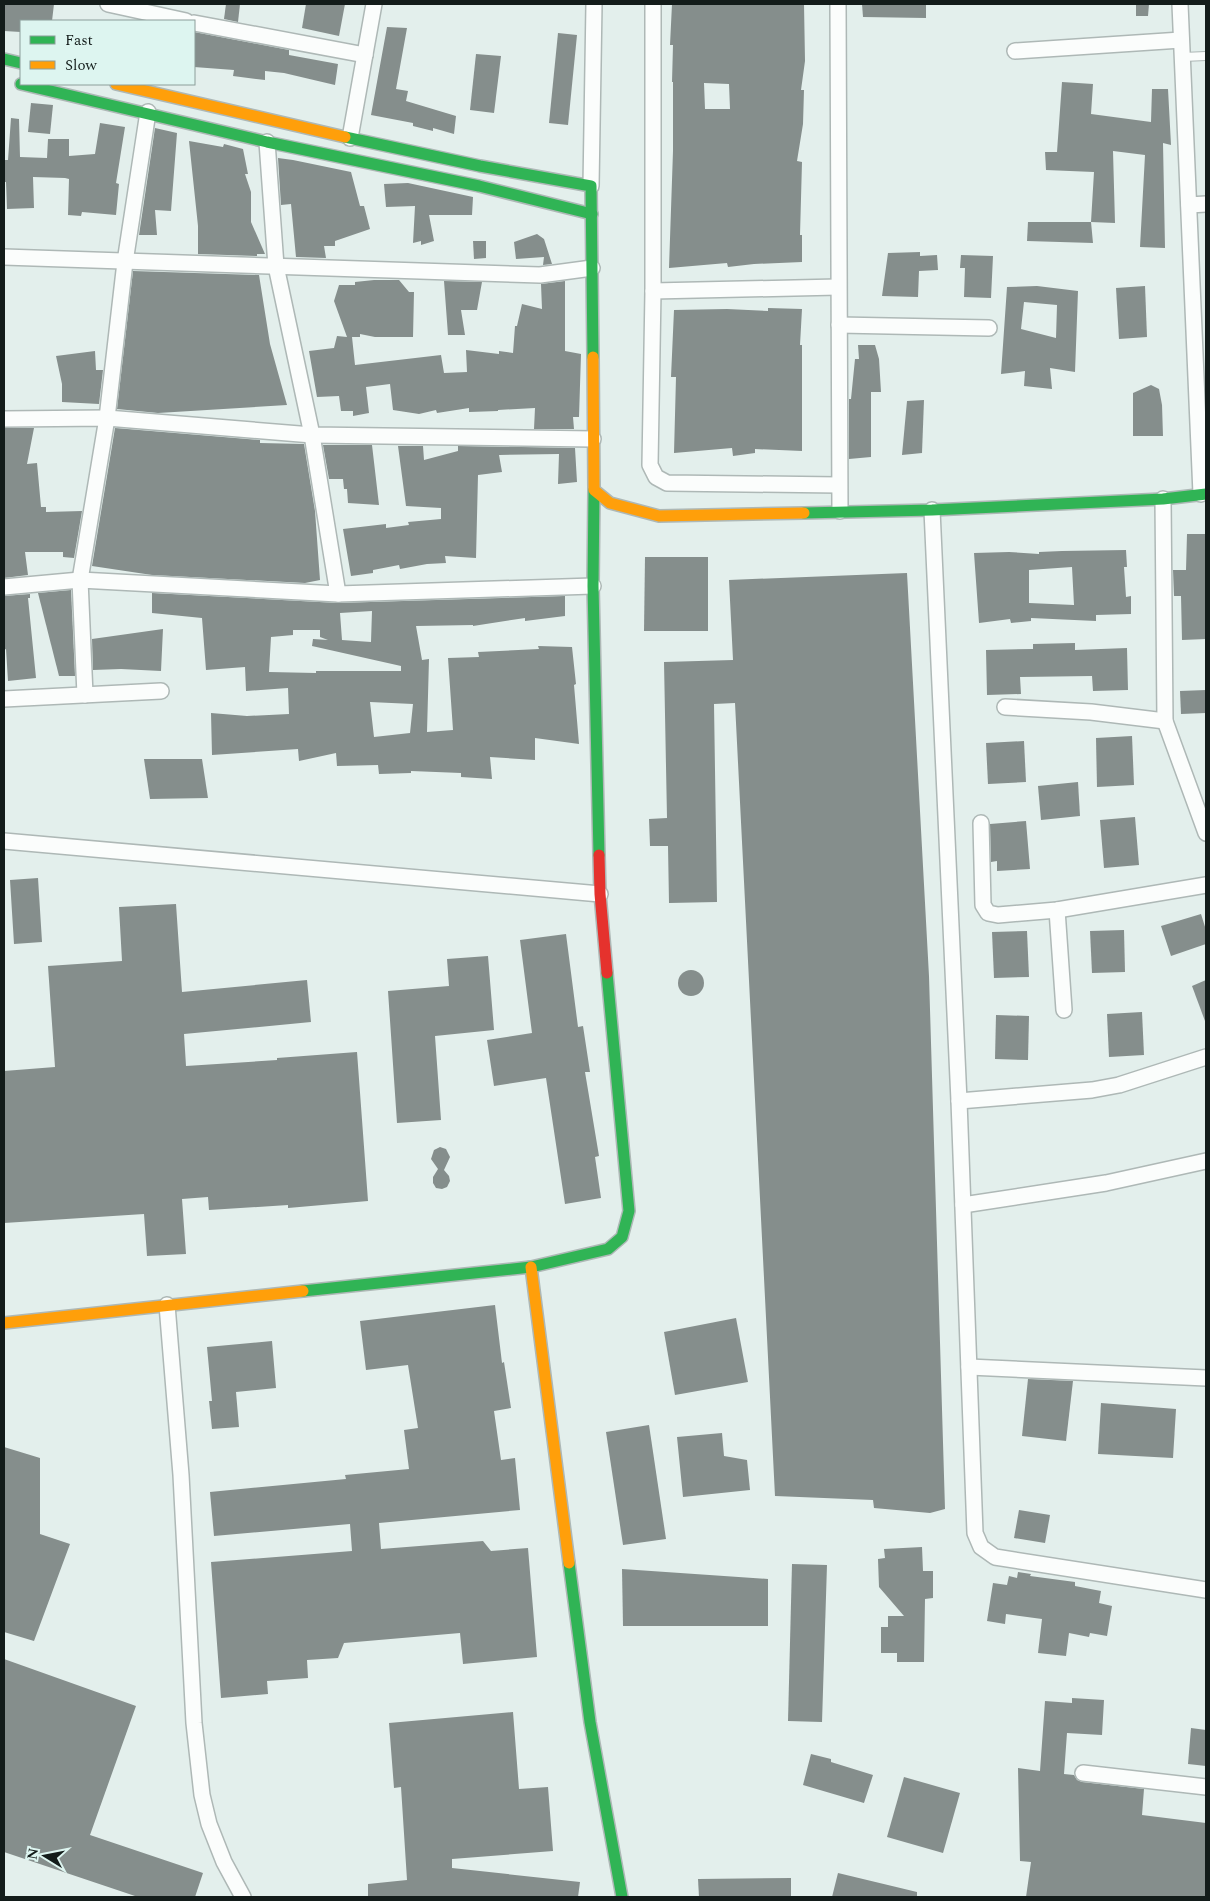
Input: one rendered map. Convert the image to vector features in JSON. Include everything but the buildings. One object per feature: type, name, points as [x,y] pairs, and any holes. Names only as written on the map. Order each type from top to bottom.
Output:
[{"type":"main road","points":[[4,59],[20,63]]},
{"type":"main road","points":[[27,85],[148,112],[267,142],[479,186],[592,214]]},
{"type":"main road","points":[[4,1323],[530,1267],[608,1249],[622,1237],[629,1210],[600,894],[592,586],[594,490],[592,186],[480,166],[350,138],[123,85]]},
{"type":"main road","points":[[594,490],[610,503],[659,516],[932,510],[1163,499],[1204,494]]},
{"type":"main road","points":[[530,1267],[590,1722],[622,1897]]},
{"type":"street","points":[[108,4],[131,11],[180,20]]},
{"type":"street","points":[[350,138],[374,4]]},
{"type":"street","points":[[592,186],[594,4]]},
{"type":"street","points":[[653,4],[653,290],[650,465],[656,477],[667,483],[839,485]]},
{"type":"street","points":[[838,4],[840,511]]},
{"type":"street","points":[[1180,4],[1204,494]]},
{"type":"street","points":[[195,23],[366,55]]},
{"type":"street","points":[[1015,51],[1181,40]]},
{"type":"street","points":[[85,695],[80,580],[107,418],[125,262],[148,112]]},
{"type":"street","points":[[267,142],[276,266],[312,435],[338,594]]},
{"type":"street","points":[[1189,205],[1206,204]]},
{"type":"street","points":[[4,258],[540,275],[592,268]]},
{"type":"street","points":[[653,290],[838,287]]},
{"type":"street","points":[[839,325],[989,328]]},
{"type":"street","points":[[4,419],[107,418],[312,435],[593,439]]},
{"type":"street","points":[[1163,499],[1165,720],[1206,832]]},
{"type":"street","points":[[932,510],[960,1101],[976,1533],[981,1547],[994,1557],[1206,1590]]},
{"type":"street","points":[[4,587],[80,580],[338,594],[592,586]]},
{"type":"street","points":[[4,699],[161,691]]},
{"type":"street","points":[[1005,707],[1091,712],[1165,720]]},
{"type":"street","points":[[981,823],[983,905],[988,913],[998,915],[1057,910],[1206,885]]},
{"type":"street","points":[[4,841],[600,894]]},
{"type":"street","points":[[1057,910],[1064,1010]]},
{"type":"street","points":[[960,1101],[1092,1090],[1119,1085],[1206,1057]]},
{"type":"street","points":[[963,1205],[1106,1182],[1206,1161]]},
{"type":"street","points":[[167,1305],[182,1484],[194,1723],[202,1795],[209,1824],[224,1862],[243,1897]]},
{"type":"street","points":[[969,1367],[1206,1378]]},
{"type":"street","points":[[1084,1773],[1206,1787]]},
{"type":"lane","points":[[1183,57],[1206,56]]},
{"type":"traffic: fast","points":[[4,59],[20,63]]},
{"type":"traffic: fast","points":[[25,85],[267,142],[479,186],[592,214]]},
{"type":"traffic: fast","points":[[345,137],[480,166],[591,186],[593,357]]},
{"type":"traffic: fast","points":[[594,490],[593,586],[599,855]]},
{"type":"traffic: fast","points":[[804,513],[932,510],[1163,499],[1206,494]]},
{"type":"traffic: fast","points":[[303,1291],[531,1267],[608,1249],[622,1237],[629,1211],[607,973]]},
{"type":"traffic: fast","points":[[569,1563],[590,1722],[622,1897]]},
{"type":"traffic: slow","points":[[120,85],[345,137]]},
{"type":"traffic: slow","points":[[593,357],[594,490],[610,503],[659,516],[804,513]]},
{"type":"traffic: slow","points":[[531,1267],[569,1563]]},
{"type":"traffic: slow","points":[[4,1323],[303,1291]]},
{"type":"traffic: jam","points":[[599,855],[600,894],[607,973]]}]
